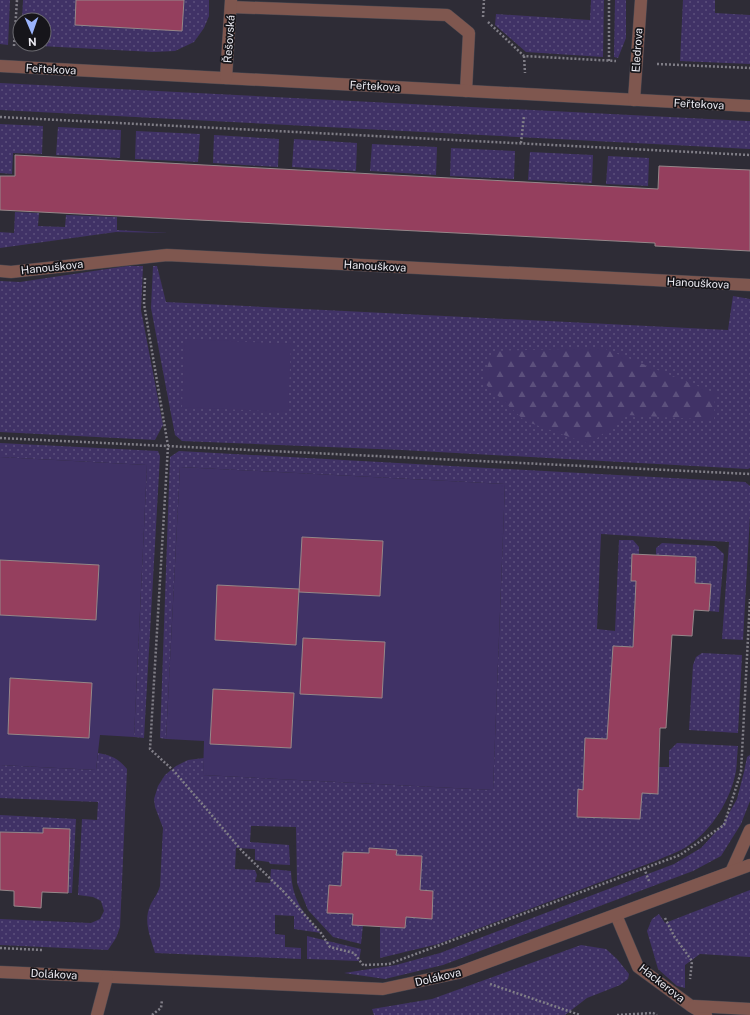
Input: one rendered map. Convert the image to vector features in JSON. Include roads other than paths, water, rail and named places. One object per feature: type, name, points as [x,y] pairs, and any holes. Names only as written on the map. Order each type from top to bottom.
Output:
[{"type":"street","name":"Eledrova","points":[[634,100],[641,0]]},
{"type":"street","name":"Řešovská","points":[[226,78],[231,4]]},
{"type":"street","points":[[231,4],[448,15],[469,34],[466,91]]},
{"type":"street","name":"Feřtekova","points":[[0,66],[750,106]]},
{"type":"street","name":"Hanouškova","points":[[0,271],[10,272],[167,255],[750,286]]},
{"type":"street","points":[[731,872],[750,830]]},
{"type":"street","name":"Dolákova","points":[[0,972],[383,989],[458,973],[750,865]]},
{"type":"street","name":"Hackerova","points":[[616,914],[638,967],[706,1015]]},
{"type":"street","points":[[97,1015],[107,977]]},
{"type":"street","name":"Hackerova","points":[[689,1004],[750,1009]]}]
